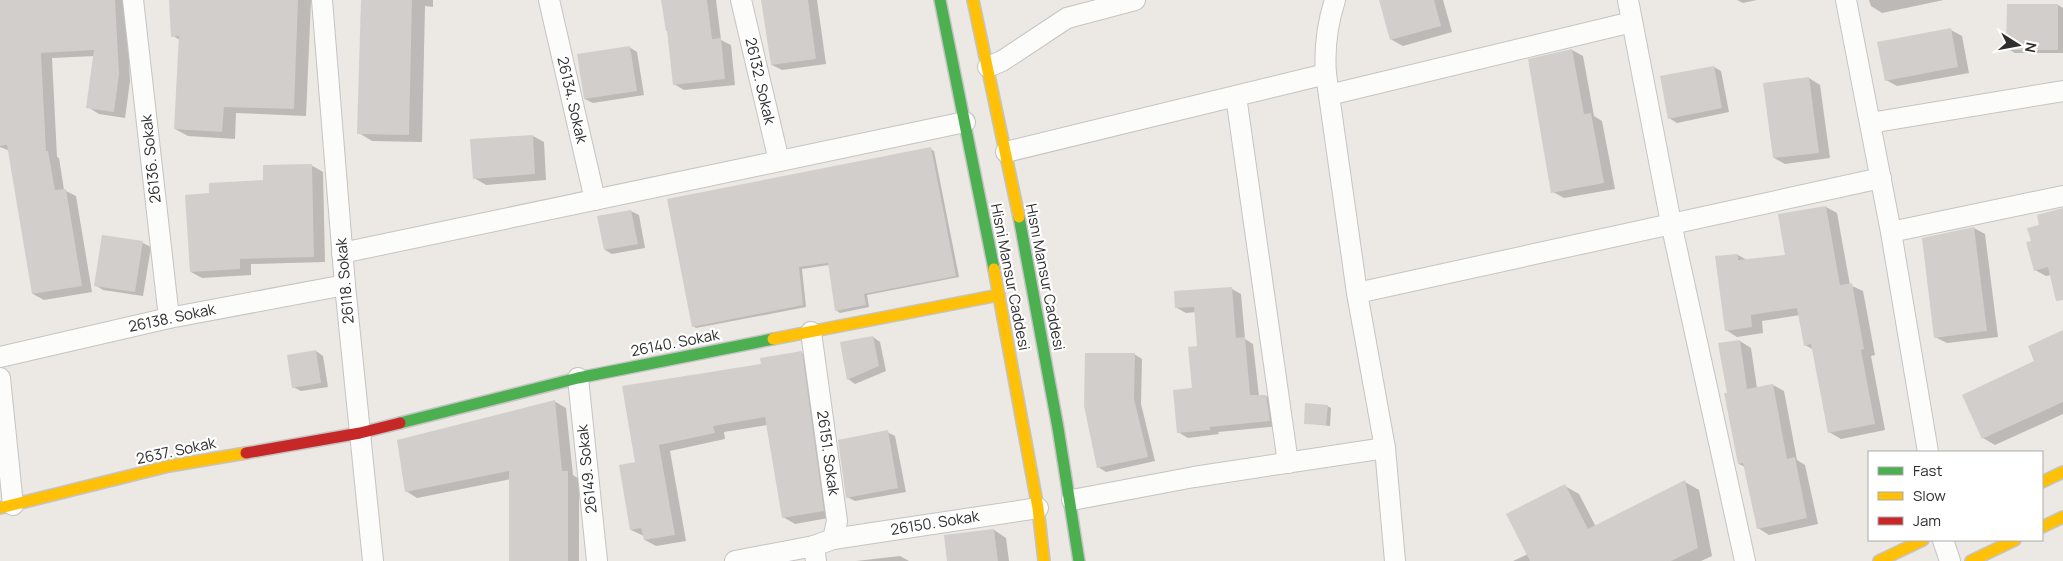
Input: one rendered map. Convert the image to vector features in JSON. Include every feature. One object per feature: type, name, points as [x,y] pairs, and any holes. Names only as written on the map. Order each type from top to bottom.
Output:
[{"type":"main road","name":"Hisni Mansur Caddesi","points":[[940,0],[999,295],[1038,508],[1044,561]]},
{"type":"main road","name":"Hısnı Mansur Caddesi","points":[[973,0],[1006,152],[1072,500],[1078,561]]},
{"type":"main road","name":"26140. Sokak","points":[[360,433],[578,378],[999,295]]},
{"type":"main road","name":"2637. Sokak","points":[[6,506],[169,466],[360,433]]},
{"type":"main road","points":[[2043,482],[2063,472]]},
{"type":"main road","points":[[2043,527],[2063,517]]},
{"type":"main road","points":[[1878,561],[1921,541]]},
{"type":"main road","points":[[1971,561],[2013,541]]},
{"type":"street","name":"26136. Sokak","points":[[133,0],[169,318]]},
{"type":"street","name":"26118. Sokak","points":[[322,0],[342,253],[373,561]]},
{"type":"street","name":"26134. Sokak","points":[[549,0],[595,200]]},
{"type":"street","name":"26132. Sokak","points":[[741,0],[779,162]]},
{"type":"street","points":[[988,67],[1002,61],[1067,18],[1135,0]]},
{"type":"street","points":[[1334,0],[1328,23],[1325,52],[1326,74],[1358,293],[1385,448],[1395,561]]},
{"type":"street","points":[[1628,0],[1670,223],[1745,561]]},
{"type":"street","points":[[1846,0],[1892,232],[1928,451]]},
{"type":"street","points":[[1329,95],[1632,22]]},
{"type":"street","points":[[1006,152],[1326,74]]},
{"type":"street","points":[[1870,123],[2063,91]]},
{"type":"street","points":[[1236,96],[1288,462]]},
{"type":"street","points":[[342,253],[965,122]]},
{"type":"street","points":[[1358,293],[1881,178]]},
{"type":"street","points":[[1892,232],[2063,196]]},
{"type":"street","name":"26138. Sokak","points":[[0,357],[169,318],[345,285]]},
{"type":"street","name":"26151. Sokak","points":[[811,332],[837,521],[833,539]]},
{"type":"street","points":[[0,378],[6,506]]},
{"type":"street","name":"26149. Sokak","points":[[578,378],[596,561]]},
{"type":"street","points":[[1072,500],[1194,477],[1385,448]]},
{"type":"street","name":"26150. Sokak","points":[[833,539],[1038,508]]},
{"type":"street","points":[[735,561],[815,554],[833,539]]},
{"type":"street","points":[[1943,541],[1950,561]]},
{"type":"building","points":[[0,0],[115,0],[119,74],[114,112],[86,108],[94,50],[41,53],[46,151],[48,151],[55,190],[66,189],[82,286],[32,294],[7,145],[0,146]]},
{"type":"building","points":[[169,0],[298,0],[294,109],[224,107],[222,132],[174,129],[179,36],[171,37]]},
{"type":"building","points":[[361,0],[412,0],[409,135],[357,134]]},
{"type":"building","points":[[661,0],[707,0],[712,39],[721,38],[725,79],[673,85],[667,31]]},
{"type":"building","points":[[761,0],[808,0],[816,59],[771,65]]},
{"type":"building","points":[[1379,0],[1434,0],[1441,26],[1390,40]]},
{"type":"building","points":[[2007,4],[2058,4],[2058,50],[2006,50]]},
{"type":"building","points":[[1951,28],[1958,67],[1885,81],[1877,42]]},
{"type":"building","points":[[630,46],[637,91],[584,99],[577,54]]},
{"type":"building","points":[[1572,49],[1584,114],[1591,113],[1604,183],[1551,193],[1528,59]]},
{"type":"building","points":[[1714,66],[1722,108],[1668,119],[1660,76]]},
{"type":"building","points":[[1809,77],[1819,153],[1773,158],[1763,83]]},
{"type":"building","points":[[533,135],[535,174],[473,179],[470,139]]},
{"type":"building","points":[[931,147],[956,276],[864,294],[866,305],[835,311],[828,263],[799,267],[803,305],[692,327],[667,199]]},
{"type":"building","points":[[312,164],[314,257],[240,259],[240,269],[190,272],[185,195],[209,193],[209,183],[263,180],[263,165]]},
{"type":"building","points":[[1826,206],[1840,285],[1852,283],[1864,349],[1861,350],[1875,424],[1828,433],[1811,344],[1804,346],[1797,308],[1751,315],[1752,327],[1725,331],[1715,256],[1738,254],[1738,260],[1785,255],[1778,214]]},
{"type":"building","points":[[2063,208],[2063,300],[2056,301],[2048,267],[2034,271],[2026,242],[2031,241],[2027,228],[2039,225],[2037,215]]},
{"type":"building","points":[[631,210],[638,244],[604,250],[597,216]]},
{"type":"building","points":[[1974,227],[1987,331],[1934,338],[1922,238]]},
{"type":"building","points":[[102,235],[143,241],[135,292],[94,286]]},
{"type":"building","points":[[1232,287],[1236,338],[1245,337],[1250,395],[1266,395],[1270,421],[1210,427],[1210,430],[1177,433],[1173,390],[1192,388],[1188,347],[1197,346],[1194,307],[1175,308],[1174,291]]},
{"type":"building","points":[[2063,330],[2063,402],[1982,439],[1962,395],[2034,361],[2028,346]]},
{"type":"building","points":[[873,336],[879,366],[847,380],[840,342]]},
{"type":"building","points":[[1740,340],[1747,389],[1773,384],[1787,459],[1795,457],[1807,518],[1757,529],[1743,463],[1738,464],[1724,393],[1727,393],[1718,343]]},
{"type":"building","points":[[316,350],[321,383],[292,388],[287,355]]},
{"type":"building","points":[[802,351],[824,511],[782,518],[765,417],[713,426],[715,433],[659,445],[675,535],[644,540],[641,528],[630,530],[619,465],[635,462],[622,386],[761,364],[760,358]]},
{"type":"building","points":[[1085,353],[1135,353],[1134,399],[1148,457],[1097,468],[1084,406]]},
{"type":"building","points":[[555,400],[562,471],[568,471],[568,561],[509,561],[509,471],[405,492],[397,440]]},
{"type":"building","points":[[1305,403],[1328,405],[1326,425],[1304,424]]},
{"type":"building","points":[[888,430],[898,488],[846,498],[838,440]]},
{"type":"building","points":[[1685,480],[1698,548],[1671,561],[1530,561],[1506,514],[1565,484],[1588,529]]},
{"type":"building","points":[[994,529],[998,561],[947,561],[944,535]]},
{"type":"traffic: fast","points":[[940,0],[994,269]]},
{"type":"traffic: fast","points":[[1019,217],[1058,428],[1079,561]]},
{"type":"traffic: fast","points":[[400,423],[578,378],[773,339]]},
{"type":"traffic: slow","points":[[973,0],[1019,217]]},
{"type":"traffic: slow","points":[[994,269],[1038,508],[1044,561]]},
{"type":"traffic: slow","points":[[773,339],[999,295]]},
{"type":"traffic: slow","points":[[0,508],[169,466],[246,453]]},
{"type":"traffic: slow","points":[[2043,482],[2063,472]]},
{"type":"traffic: slow","points":[[2043,527],[2063,517]]},
{"type":"traffic: slow","points":[[1879,561],[1921,541]]},
{"type":"traffic: slow","points":[[1971,561],[2013,541]]},
{"type":"traffic: jam","points":[[246,453],[360,433],[400,423]]}]
